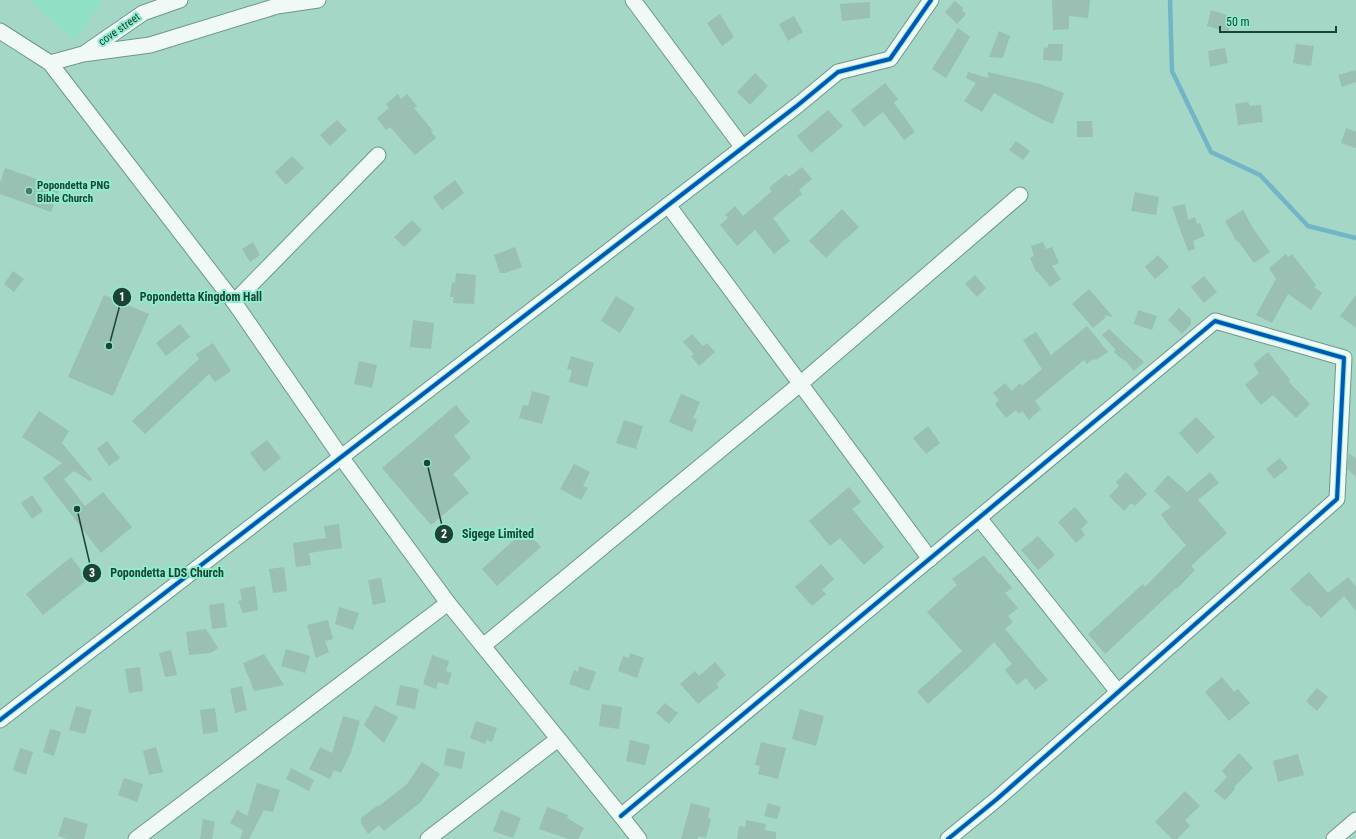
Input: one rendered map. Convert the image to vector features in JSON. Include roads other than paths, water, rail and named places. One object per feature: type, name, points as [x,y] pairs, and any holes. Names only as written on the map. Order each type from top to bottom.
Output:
[{"type":"street","name":"cove street","points":[[83,54],[143,13],[180,0]]},
{"type":"street","points":[[50,63],[83,54],[150,46],[277,6],[318,0]]},
{"type":"street","points":[[634,0],[743,148]]},
{"type":"street","points":[[0,720],[798,106],[838,72],[890,59],[931,0]]},
{"type":"street","points":[[0,31],[50,63],[234,302],[341,457],[448,603],[638,839]]},
{"type":"street","points":[[234,302],[378,154]]},
{"type":"street","points":[[483,646],[800,384],[1020,195]]},
{"type":"street","points":[[668,205],[930,559]]},
{"type":"street","points":[[621,816],[1214,321],[1344,358],[1337,500],[997,799],[948,839]]},
{"type":"street","points":[[979,518],[1118,692]]},
{"type":"street","points":[[136,839],[448,603]]},
{"type":"street","points":[[428,839],[558,739]]},
{"type":"street","points":[[1334,839],[1356,820]]},
{"type":"waterway","points":[[1170,0],[1172,71],[1211,152],[1260,175],[1308,226],[1356,238]]},
{"type":"place","name":"Popondetta PNG Bible Church","points":[[29,191]]},
{"type":"place","name":"Popondetta Kingdom Hall","points":[[109,346]]},
{"type":"place","name":"Sigege Limited","points":[[427,463]]},
{"type":"place","name":"Popondetta LDS Church","points":[[77,509]]}]
